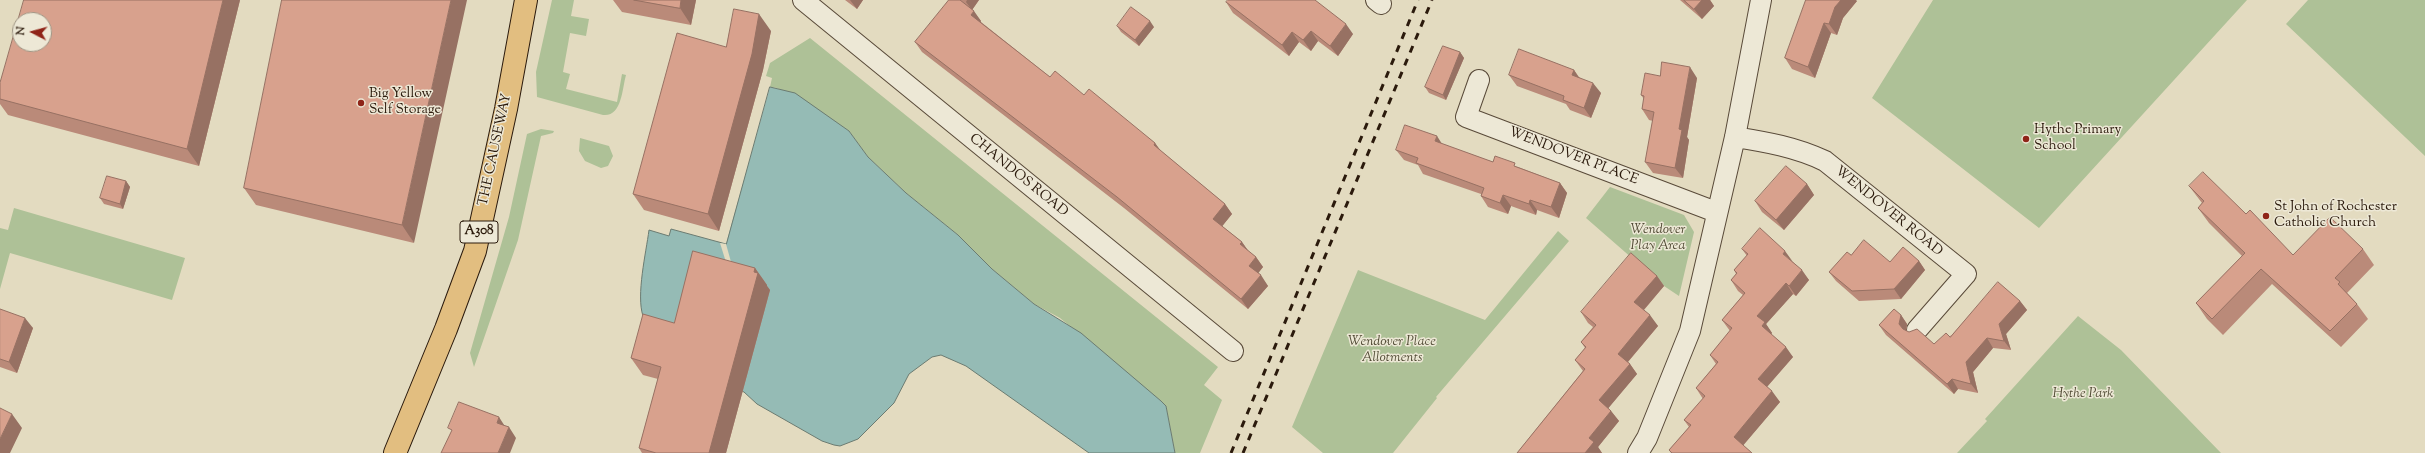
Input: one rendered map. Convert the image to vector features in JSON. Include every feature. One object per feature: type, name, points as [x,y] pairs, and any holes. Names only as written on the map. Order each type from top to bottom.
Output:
[{"type":"main road","name":"THE CAUSEWAY","points":[[395,453],[446,329],[475,252],[506,110],[526,0]]},
{"type":"street","name":"CHANDOS ROAD","points":[[803,0],[1233,351]]},
{"type":"street","points":[[1638,453],[1647,438],[1690,331],[1716,212],[1735,137],[1761,0]]},
{"type":"street","name":"WENDOVER PLACE","points":[[1479,80],[1466,117],[1716,212]]},
{"type":"street","name":"WENDOVER ROAD","points":[[1735,137],[1769,142],[1805,152],[1825,161],[1966,274],[1917,330]]},
{"type":"green space","points":[[552,0],[574,0],[571,16],[589,19],[586,36],[570,33],[563,72],[570,74],[566,89],[617,102],[622,74],[626,75],[620,101],[614,112],[603,115],[537,97],[536,72]]},
{"type":"green space","name":"Hythe Primary School","points":[[1933,0],[2247,0],[2039,228],[1872,98]]},
{"type":"green space","points":[[2308,0],[2425,0],[2425,156],[2286,24]]},
{"type":"green space","points":[[810,38],[1218,367],[1204,385],[1222,400],[1200,453],[1175,453],[1166,406],[1060,318],[1034,304],[992,269],[958,235],[906,193],[868,157],[849,131],[777,88],[770,87],[772,78],[766,76],[770,63]]},
{"type":"green space","points":[[541,129],[554,131],[553,133],[541,136],[518,240],[474,367],[470,353],[509,217],[527,134]]},
{"type":"green space","points":[[580,138],[609,146],[613,156],[608,166],[601,168],[585,161],[579,151]]},
{"type":"green space","name":"Wendover Play Area","points":[[1610,187],[1684,215],[1694,232],[1679,296],[1664,286],[1586,218]]},
{"type":"green space","points":[[14,208],[185,258],[172,300],[10,253],[0,289],[0,228],[8,230]]},
{"type":"green space","name":"Wendover Place Allotments","points":[[1558,231],[1569,241],[1436,397],[1437,398],[1393,453],[1323,453],[1292,427],[1358,270],[1485,320]]},
{"type":"green space","name":"Hythe Park","points":[[2078,316],[2121,350],[2221,453],[1957,453],[1987,421],[1985,419]]},
{"type":"water","points":[[770,87],[795,93],[849,131],[868,157],[906,193],[958,235],[992,269],[1034,304],[1081,333],[1161,401],[1166,406],[1175,453],[1089,453],[966,366],[941,355],[932,357],[909,374],[894,403],[858,439],[840,446],[834,445],[822,441],[757,404],[744,392],[727,384],[643,316],[641,307],[641,286],[649,230],[669,236],[671,229],[726,244]]},
{"type":"pier","points":[[720,243],[726,244],[733,269],[730,275]]},
{"type":"building","points":[[24,0],[223,0],[187,149],[0,99],[0,83],[12,42],[12,52],[52,52],[52,12],[21,12]]},
{"type":"building","name":"Big Yellow Self Storage","points":[[282,0],[451,0],[402,225],[244,188]]},
{"type":"building","points":[[634,0],[681,0],[680,8]]},
{"type":"building","points":[[949,0],[960,0],[974,11],[971,15],[1050,77],[1055,71],[1084,95],[1089,89],[1155,143],[1154,145],[1225,204],[1213,219],[1242,242],[1240,244],[1256,257],[1249,266],[1261,275],[1241,299],[1117,197],[915,42]]},
{"type":"building","points":[[1228,0],[1315,0],[1346,24],[1330,46],[1311,31],[1303,40],[1292,32],[1282,45],[1226,2]]},
{"type":"building","points":[[1684,0],[1702,0],[1694,9]]},
{"type":"building","points":[[1806,0],[1841,0],[1835,7],[1829,24],[1824,23],[1808,67],[1785,58]]},
{"type":"building","points":[[1131,7],[1150,21],[1135,40],[1117,26]]},
{"type":"building","points":[[734,9],[759,14],[752,54],[708,214],[633,194],[677,33],[726,47]]},
{"type":"building","points":[[1443,46],[1460,52],[1443,95],[1425,87]]},
{"type":"building","points":[[1519,49],[1574,70],[1572,75],[1593,83],[1584,108],[1563,100],[1564,96],[1509,75]]},
{"type":"building","points":[[1662,62],[1690,67],[1679,129],[1682,130],[1675,168],[1645,162],[1654,112],[1642,109],[1644,96],[1641,95],[1645,73],[1660,76]]},
{"type":"building","points":[[1405,125],[1437,136],[1435,141],[1493,162],[1495,156],[1515,163],[1514,166],[1560,183],[1551,207],[1530,200],[1529,204],[1503,195],[1500,203],[1481,196],[1484,188],[1416,163],[1418,158],[1396,150]]},
{"type":"building","points":[[1786,166],[1807,184],[1776,220],[1755,201]]},
{"type":"building","points":[[2203,172],[2246,214],[2250,210],[2293,255],[2330,217],[2363,249],[2335,278],[2340,282],[2338,284],[2357,304],[2330,331],[2261,269],[2212,319],[2196,303],[2245,253],[2198,208],[2204,201],[2189,186]]},
{"type":"building","points":[[107,176],[126,181],[120,204],[100,198]]},
{"type":"building","points":[[1760,228],[1785,251],[1783,254],[1802,270],[1789,286],[1786,283],[1757,316],[1765,322],[1762,326],[1786,347],[1758,379],[1772,391],[1734,437],[1752,453],[1672,453],[1669,450],[1691,425],[1684,420],[1705,396],[1696,388],[1718,362],[1710,355],[1732,328],[1722,320],[1745,293],[1731,280],[1737,273],[1734,270],[1748,254],[1742,249]]},
{"type":"building","points":[[1864,240],[1890,262],[1903,247],[1919,261],[1894,289],[1852,291],[1829,272],[1847,252],[1851,255]]},
{"type":"building","points":[[693,251],[755,268],[754,272],[758,273],[709,453],[656,453],[639,448],[661,367],[631,358],[643,314],[674,323]]},
{"type":"building","points":[[1631,253],[1657,276],[1634,302],[1650,315],[1618,354],[1630,364],[1599,400],[1611,411],[1589,438],[1594,442],[1585,453],[1517,453],[1585,369],[1575,360],[1586,347],[1581,342],[1596,325],[1581,312]]},
{"type":"building","points":[[1998,282],[2020,301],[1999,324],[2004,341],[1987,338],[1966,362],[1971,384],[1952,379],[1947,384],[1879,325],[1894,309],[1901,315],[1899,324],[1903,329],[1909,332],[1917,329],[1934,344],[1946,333],[1950,337]]},
{"type":"building","points":[[0,309],[25,318],[9,362],[0,359]]},
{"type":"building","points":[[459,402],[499,417],[497,423],[509,427],[498,453],[441,453],[452,430],[448,428]]},
{"type":"building","points":[[0,408],[12,414],[0,439]]},
{"type":"railway","points":[[1231,453],[1418,0]]},
{"type":"railway","points":[[1243,453],[1432,0]]},
{"type":"place","name":"Big Yellow Self Storage","points":[[361,103]]},
{"type":"place","name":"Hythe Primary School","points":[[2026,139]]},
{"type":"place","name":"St John of Rochester Catholic Church","points":[[2266,216]]}]
